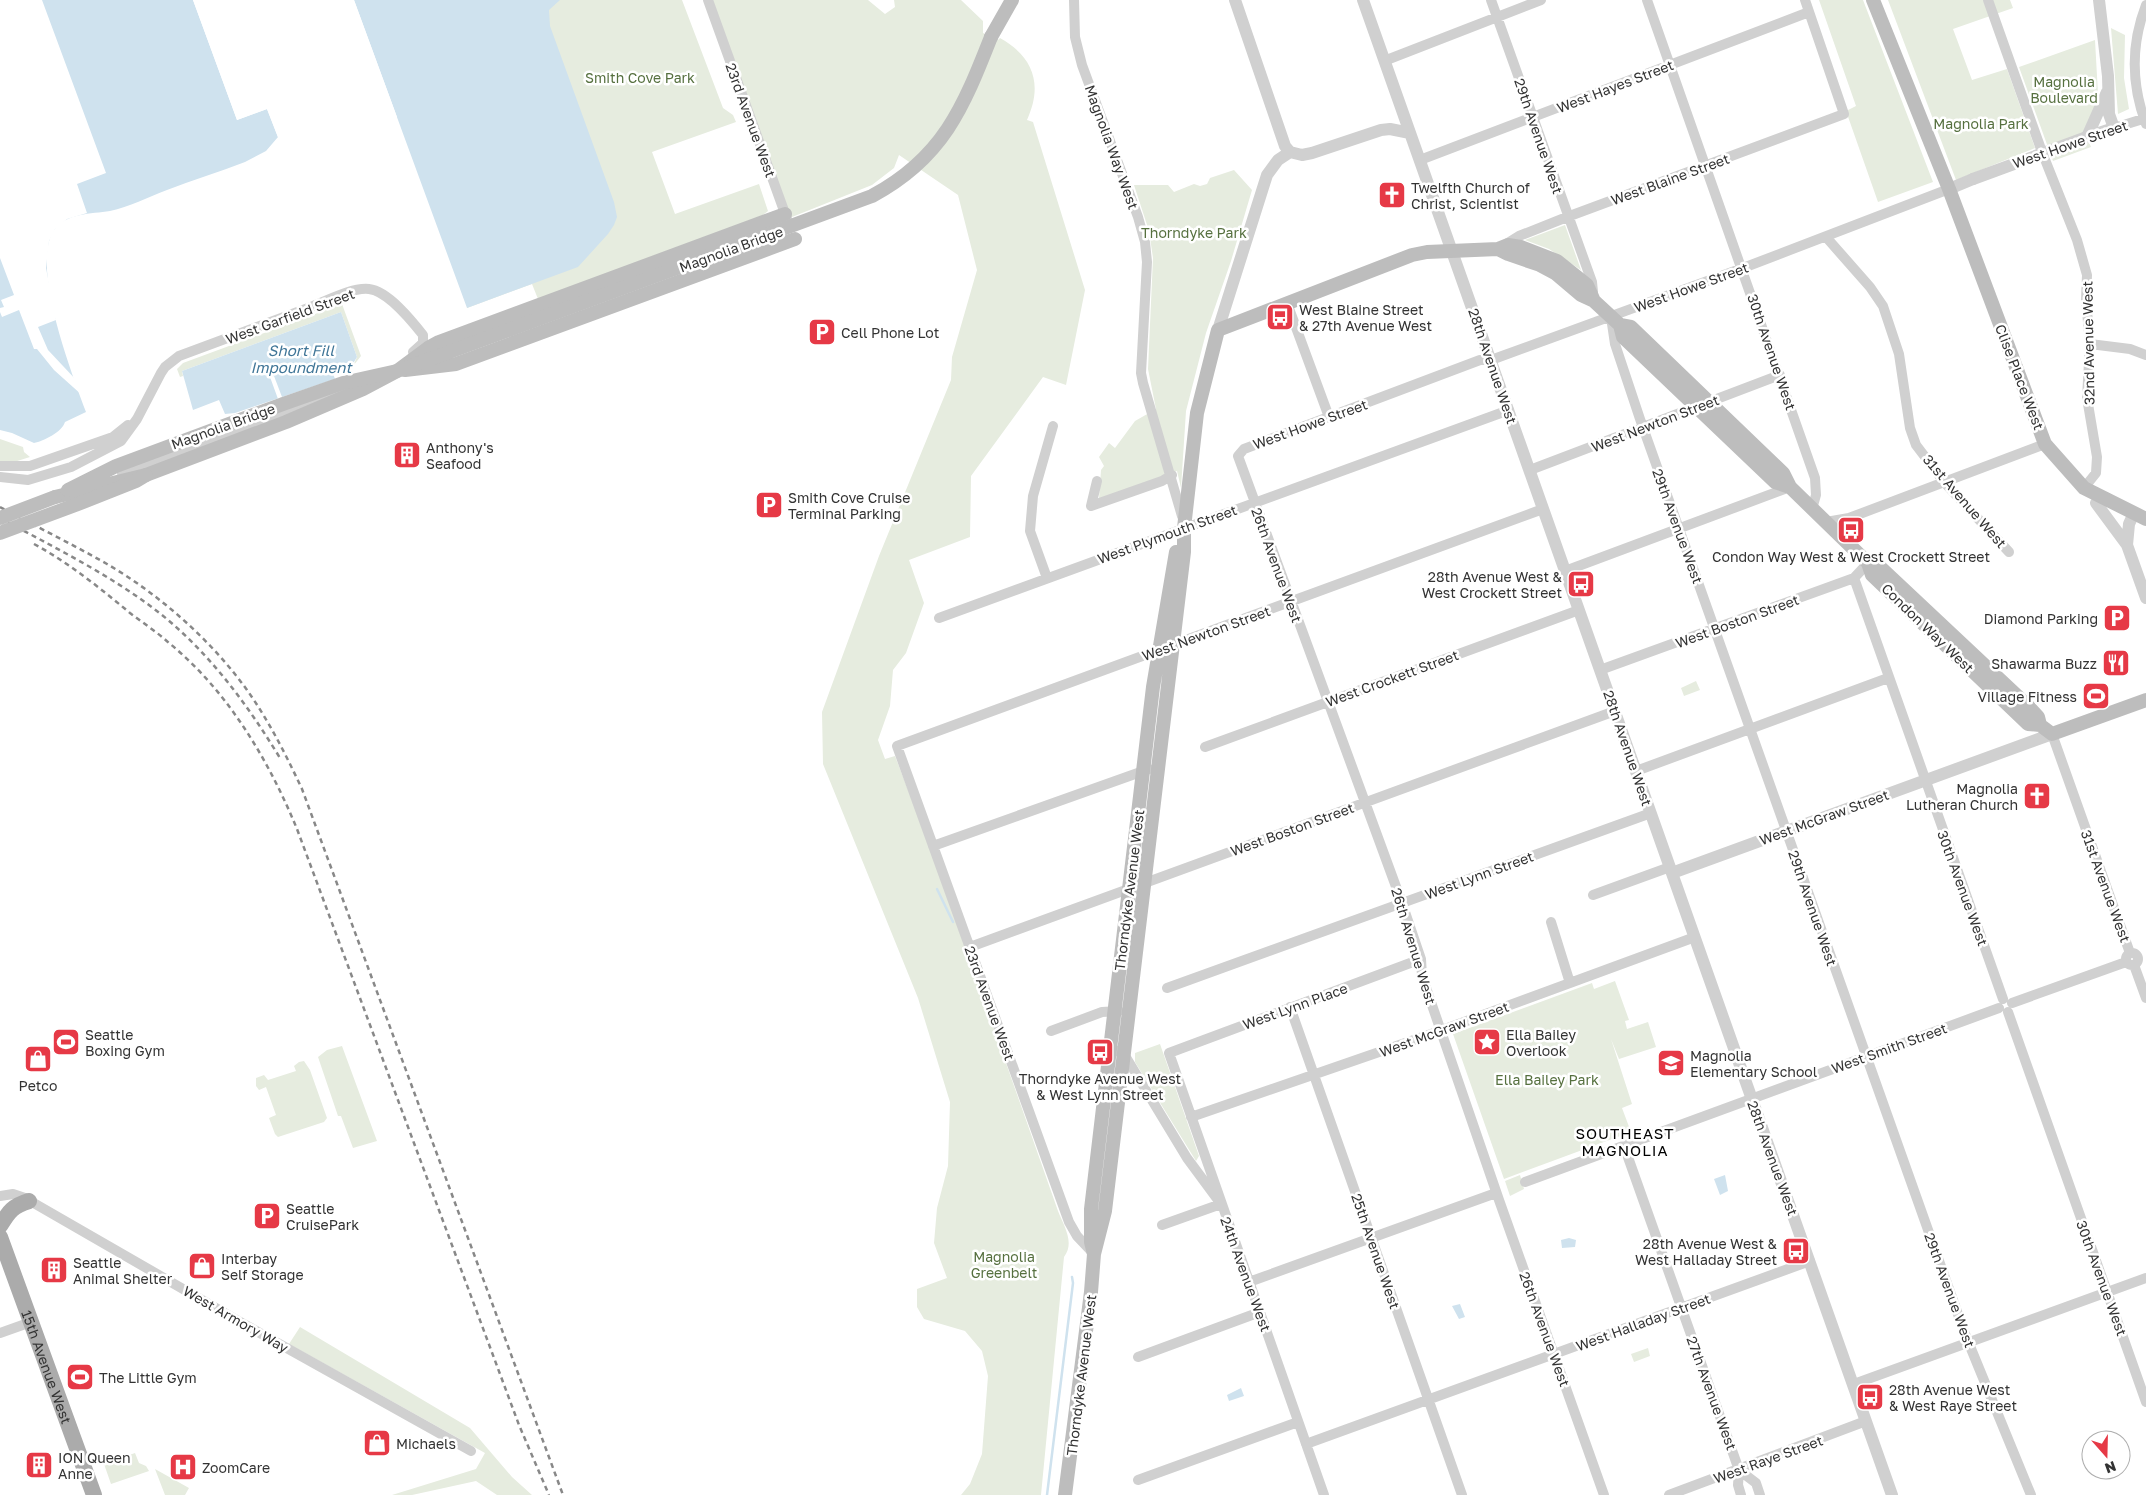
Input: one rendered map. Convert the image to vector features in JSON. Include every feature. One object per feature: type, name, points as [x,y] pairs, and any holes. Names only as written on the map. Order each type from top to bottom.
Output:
[{"type":"main road","name":"Magnolia Bridge","points":[[0,518],[55,497],[116,466],[343,383],[397,371],[838,210],[886,189],[922,161],[951,126],[971,88],[990,36],[1012,0]]},
{"type":"main road","name":"Clise Place West","points":[[1873,0],[1949,189],[2045,444],[2084,488],[2140,516]]},
{"type":"main road","points":[[397,371],[439,342],[786,214]]},
{"type":"main road","points":[[397,371],[439,368],[456,364],[795,239]]},
{"type":"main road","name":"Condon Way West","points":[[1452,251],[1498,249],[1540,265],[1562,278],[1581,295],[1594,301],[1616,321],[1631,327],[1703,404],[1783,473],[1790,487],[1868,563],[1872,575],[2028,724],[2040,726],[2052,734]]},
{"type":"main road","points":[[1218,330],[1412,255],[1452,251]]},
{"type":"main road","name":"Thorndyke Avenue West","points":[[1065,1495],[1082,1369],[1094,1254],[1106,1211],[1184,552],[1184,528],[1197,413],[1218,330]]},
{"type":"main road","name":"Magnolia Bridge","points":[[55,497],[146,475],[286,422],[363,389],[397,371]]},
{"type":"main road","points":[[68,490],[116,473],[122,473]]},
{"type":"main road","points":[[49,515],[57,507],[122,473]]},
{"type":"main road","name":"Magnolia Bridge","points":[[0,532],[49,515],[136,481],[146,475]]},
{"type":"main road","points":[[2084,488],[2096,503]]},
{"type":"main road","name":"Thorndyke Avenue West","points":[[1094,1254],[1091,1242],[1091,1210],[1157,651],[1176,548],[1184,528]]},
{"type":"main road","name":"West McGraw Street","points":[[2052,734],[2146,700]]},
{"type":"main road","points":[[0,1226],[7,1214],[16,1205],[29,1201]]},
{"type":"main road","name":"15th Avenue West","points":[[0,1237],[94,1495]]},
{"type":"street","name":"23rd Avenue West","points":[[708,0],[795,239]]},
{"type":"street","name":"Magnolia Way West","points":[[1074,0],[1075,37],[1082,65],[1138,217],[1145,242],[1147,286],[1141,372],[1145,394],[1182,511],[1184,528]]},
{"type":"street","points":[[1234,0],[1285,146],[1290,152],[1302,155],[1312,153],[1381,130],[1390,129],[1410,133]]},
{"type":"street","name":"28th Avenue West","points":[[1363,0],[1892,1495]]},
{"type":"street","name":"29th Avenue West","points":[[1491,0],[1592,282],[1594,301]]},
{"type":"street","points":[[1384,60],[1541,0]]},
{"type":"street","name":"30th Avenue West","points":[[1647,0],[1816,478],[1816,495],[1812,509]]},
{"type":"street","points":[[1805,0],[1809,12]]},
{"type":"street","name":"32nd Avenue West","points":[[1988,0],[2042,152],[2079,245],[2087,275],[2086,300],[2090,344],[2087,398],[2097,457],[2096,473],[2084,488]]},
{"type":"street","points":[[2099,0],[2109,88],[2109,114],[2114,128]]},
{"type":"street","points":[[2145,120],[2135,81],[2134,55],[2138,24],[2146,4]]},
{"type":"street","name":"West Hayes Street","points":[[1420,160],[1809,12]]},
{"type":"street","name":"West Blaine Street","points":[[1498,249],[1519,236],[1844,114],[1809,12]]},
{"type":"street","points":[[2087,137],[2109,88]]},
{"type":"street","name":"West Howe Street","points":[[1238,456],[1244,449],[1480,360],[1491,360],[1616,321],[1743,268],[1973,179],[2087,137],[2145,120]]},
{"type":"street","name":"Thorndyke Avenue West","points":[[1218,330],[1263,187],[1282,168],[1290,152]]},
{"type":"street","name":"31st Avenue West","points":[[1826,237],[1870,287],[1883,306],[1899,354],[1910,428],[1916,445],[1945,483],[2009,552]]},
{"type":"street","name":"West Garfield Street","points":[[1,478],[28,480],[72,467],[121,441],[161,373],[179,356],[339,296],[362,289],[375,290],[407,315],[424,335],[423,344],[400,362],[370,378],[281,414],[122,473]]},
{"type":"street","points":[[1287,303],[1329,417]]},
{"type":"street","name":"29th Avenue West","points":[[1616,321],[1615,344],[1643,427],[1968,1342],[2031,1495]]},
{"type":"street","points":[[2090,344],[2130,349],[2146,355]]},
{"type":"street","name":"West Newton Street","points":[[1530,470],[1780,375]]},
{"type":"street","name":"West Plymouth Street","points":[[939,618],[1508,410]]},
{"type":"street","name":"West Garfield Street","points":[[0,466],[30,466],[113,437],[136,418]]},
{"type":"street","points":[[1047,578],[1030,530],[1033,496],[1053,426]]},
{"type":"street","points":[[1826,522],[1850,518],[2045,444]]},
{"type":"street","name":"26th Avenue West","points":[[1238,456],[1402,902],[1421,959],[1422,976],[1442,1030],[1496,1193],[1604,1495]]},
{"type":"street","points":[[13,467],[14,479]]},
{"type":"street","points":[[1097,481],[1091,506],[1172,476]]},
{"type":"street","points":[[1565,570],[1790,487]]},
{"type":"street","points":[[2096,503],[2128,545],[2146,598]]},
{"type":"street","name":"West Newton Street","points":[[897,746],[1544,509]]},
{"type":"street","points":[[2128,545],[2129,524],[2140,516]]},
{"type":"street","name":"West Boston Street","points":[[1600,670],[1854,578],[1868,563]]},
{"type":"street","name":"30th Avenue West","points":[[1854,578],[2146,1402]]},
{"type":"street","name":"West Crockett Street","points":[[1205,747],[1579,610]]},
{"type":"street","points":[[1636,771],[1888,678]]},
{"type":"street","name":"West Boston Street","points":[[970,947],[1615,711]]},
{"type":"street","name":"31st Avenue West","points":[[2052,734],[2135,958],[2146,998]]},
{"type":"street","name":"West McGraw Street","points":[[1671,870],[1786,831],[2052,734]]},
{"type":"street","name":"23rd Avenue West","points":[[897,746],[1069,1222],[1077,1236],[1094,1254]]},
{"type":"street","points":[[933,846],[1159,765]]},
{"type":"street","name":"West Lynn Street","points":[[1167,988],[1651,813]]},
{"type":"street","points":[[1593,894],[1671,870]]},
{"type":"street","points":[[1551,922],[1570,983]]},
{"type":"street","name":"West McGraw Street","points":[[1191,1118],[1442,1030],[1695,937]]},
{"type":"street","name":"West Smith Street","points":[[1525,1182],[2135,958]]},
{"type":"street","name":"West Lynn Place","points":[[1168,1053],[1421,959]]},
{"type":"street","name":"25th Avenue West","points":[[1290,1007],[1462,1495]]},
{"type":"street","points":[[1051,1031],[1102,1012],[1130,1010]]},
{"type":"street","points":[[1110,1048],[1124,1054],[1187,1158],[1221,1204],[1162,1225]]},
{"type":"street","name":"24th Avenue West","points":[[1168,1053],[1324,1495]]},
{"type":"street","name":"27th Avenue West","points":[[1624,1146],[1739,1470],[1738,1485],[1741,1495]]},
{"type":"street","points":[[1249,1282],[1496,1193]]},
{"type":"street","name":"West Armory Way","points":[[0,1196],[13,1194],[29,1201],[471,1451]]},
{"type":"street","name":"West Halladay Street","points":[[1306,1444],[1810,1261]]},
{"type":"street","points":[[1854,1384],[2146,1278]]},
{"type":"street","points":[[1138,1357],[1260,1312]]},
{"type":"street","points":[[0,1333],[30,1322]]},
{"type":"street","name":"West Raye Street","points":[[1669,1495],[1866,1421]]},
{"type":"street","points":[[1138,1480],[1298,1422]]},
{"type":"street","name":"27th Avenue West","points":[[1739,1470],[1756,1483],[1760,1495]]},
{"type":"green space","name":"Smith Cove Park","points":[[455,0],[682,0],[723,108],[733,115],[736,122],[652,152],[675,214],[759,184],[768,211],[758,219],[538,299],[532,284],[467,308]]},
{"type":"green space","name":"Magnolia Greenbelt","points":[[708,0],[868,0],[885,14],[895,7],[894,0],[961,0],[983,21],[983,33],[998,40],[1000,38],[1012,46],[1028,63],[1032,73],[1034,95],[1027,120],[1033,122],[1085,290],[1066,385],[1043,377],[971,476],[970,537],[909,560],[924,603],[906,653],[893,670],[890,706],[878,740],[885,759],[895,756],[930,847],[1069,1240],[1069,1246],[1064,1257],[1041,1495],[961,1495],[970,1484],[982,1454],[988,1376],[982,1351],[965,1331],[924,1319],[917,1307],[917,1289],[947,1278],[934,1243],[937,1208],[948,1166],[950,1102],[918,998],[823,764],[822,712],[879,556],[951,380],[952,357],[977,270],[958,195],[899,155],[894,168],[872,185],[787,219]]},
{"type":"green space","name":"Magnolia Park","points":[[1819,0],[1863,0],[1933,182],[1878,202],[1846,111],[1856,106]]},
{"type":"green space","name":"Magnolia Park","points":[[1888,0],[2010,0],[2013,8],[1953,29],[1972,80],[2007,69],[2035,148],[1956,180]]},
{"type":"green space","name":"Magnolia Boulevard","points":[[2111,28],[2125,35],[2124,78],[2129,109],[2118,114]]},
{"type":"green space","name":"Magnolia Boulevard","points":[[2095,40],[2098,94],[2096,105],[2084,130],[2091,147],[2053,161],[2019,67]]},
{"type":"green space","name":"Thorndyke Park","points":[[1234,170],[1252,190],[1231,261],[1206,333],[1186,411],[1181,488],[1177,471],[1099,499],[1101,470],[1104,466],[1099,457],[1109,443],[1115,448],[1135,421],[1156,409],[1148,369],[1153,258],[1149,231],[1134,185],[1168,185],[1174,192],[1194,184],[1200,186],[1207,184],[1210,178]]},
{"type":"green space","points":[[1565,225],[1581,270],[1549,249],[1525,240]]},
{"type":"green space","points":[[342,304],[361,356],[353,366],[357,357],[341,312],[182,371],[183,376],[180,377],[177,369],[183,363]]},
{"type":"green space","points":[[0,439],[23,447],[24,452],[30,457],[14,462],[0,462]]},
{"type":"green space","points":[[1696,681],[1700,690],[1684,696],[1681,688]]},
{"type":"green space","name":"Ella Bailey Park","points":[[1615,981],[1629,1020],[1625,1021],[1627,1029],[1648,1022],[1656,1047],[1619,1059],[1611,1039],[1632,1104],[1622,1108],[1631,1132],[1504,1179],[1453,1034],[1592,983],[1594,989]]},
{"type":"green space","points":[[1160,1044],[1199,1156],[1196,1161],[1135,1062],[1135,1053]]},
{"type":"green space","points":[[342,1046],[377,1141],[353,1148],[341,1116],[338,1116],[318,1057],[327,1050]]},
{"type":"green space","points":[[304,1061],[310,1070],[327,1118],[324,1122],[278,1137],[269,1118],[276,1115],[266,1087],[259,1090],[256,1086],[256,1078],[264,1075],[268,1080],[296,1071],[294,1066]]},
{"type":"green space","points":[[1520,1175],[1524,1189],[1510,1196],[1505,1181]]},
{"type":"green space","points":[[300,1327],[470,1428],[512,1477],[532,1495],[497,1495],[476,1481],[412,1495],[392,1495],[476,1469],[485,1453],[289,1344]]},
{"type":"green space","points":[[1648,1348],[1650,1356],[1634,1362],[1631,1354]]},
{"type":"green space","points":[[135,1453],[139,1463],[146,1466],[149,1471],[111,1484],[104,1464]]},
{"type":"green space","points":[[155,1469],[189,1488],[185,1495],[165,1495]]},
{"type":"water","points":[[0,0],[193,0],[237,120],[267,109],[278,137],[266,151],[245,162],[124,207],[72,217],[59,224],[54,230],[48,247],[47,268],[50,293],[63,347],[86,412],[65,422],[52,436],[34,443],[0,430]]},
{"type":"water","points":[[354,0],[560,0],[549,10],[550,26],[614,202],[617,217],[608,234],[578,267],[467,308]]},
{"type":"water","name":"Short Fill Impoundment","points":[[341,312],[357,357],[354,362],[332,371],[335,379],[235,413],[225,414],[219,400],[193,410],[182,371]]},
{"type":"water","points":[[1725,1175],[1728,1191],[1720,1195],[1714,1179]]},
{"type":"water","points":[[1569,1238],[1576,1240],[1575,1247],[1562,1248],[1561,1240]]},
{"type":"water","points":[[1460,1304],[1465,1317],[1459,1319],[1452,1306]]},
{"type":"water","points":[[1241,1388],[1244,1396],[1229,1401],[1227,1395]]},
{"type":"pier","points":[[0,0],[42,0],[106,173],[77,184],[87,213],[67,219],[55,229],[49,241],[46,268],[56,320],[38,327],[48,350],[78,382],[83,396],[54,370],[37,349],[34,349],[19,310],[2,317],[0,312],[0,308],[4,307],[1,300],[14,295],[0,258]]},
{"type":"pier","points":[[193,0],[195,0],[238,117],[269,107],[280,137],[279,140],[267,109],[237,120]]},
{"type":"pier","points":[[352,0],[354,0],[397,117],[395,117]]},
{"type":"pier","points":[[274,376],[282,397],[278,399],[270,377]]},
{"type":"waterway","points":[[937,889],[953,922]]},
{"type":"waterway","points":[[1047,1495],[1073,1283],[1072,1277]]},
{"type":"railway","points":[[0,507],[107,564],[165,604],[201,636],[233,672],[270,726],[302,789],[563,1495]]},
{"type":"railway","points":[[0,518],[104,575],[143,601],[180,630],[227,681],[255,718],[280,758]]},
{"type":"railway","points":[[34,544],[84,576],[160,635],[190,662],[228,705],[260,753],[297,829],[519,1425],[549,1495]]},
{"type":"place","name":"Twelfth Church of Christ, Scientist","points":[[1392,195]]},
{"type":"place","name":"West Blaine Street & 27th Avenue West","points":[[1280,317]]},
{"type":"place","name":"Cell Phone Lot","points":[[822,332]]},
{"type":"place","name":"Anthony's Seafood","points":[[407,455]]},
{"type":"place","name":"Smith Cove Cruise Terminal Parking","points":[[769,505]]},
{"type":"place","name":"Condon Way West & West Crockett Street","points":[[1851,530]]},
{"type":"place","name":"28th Avenue West & West Crockett Street","points":[[1581,584]]},
{"type":"place","name":"Diamond Parking","points":[[2117,618]]},
{"type":"place","name":"Shawarma Buzz","points":[[2116,663]]},
{"type":"place","name":"Village Fitness","points":[[2096,696]]},
{"type":"place","name":"Magnolia Lutheran Church","points":[[2037,796]]},
{"type":"place","name":"Seattle Boxing Gym","points":[[66,1042]]},
{"type":"place","name":"Ella Bailey Overlook","points":[[1487,1042]]},
{"type":"place","name":"Thorndyke Avenue West & West Lynn Street","points":[[1100,1052]]},
{"type":"place","name":"Petco","points":[[38,1059]]},
{"type":"place","name":"Magnolia Elementary School","points":[[1671,1063]]},
{"type":"place","name":"Seattle CruisePark","points":[[267,1216]]},
{"type":"place","name":"28th Avenue West & West Halladay Street","points":[[1796,1251]]},
{"type":"place","name":"Interbay Self Storage","points":[[202,1266]]},
{"type":"place","name":"Seattle Animal Shelter","points":[[54,1270]]},
{"type":"place","name":"The Little Gym","points":[[80,1377]]},
{"type":"place","name":"28th Avenue West & West Raye Street","points":[[1870,1397]]},
{"type":"place","name":"Michaels","points":[[377,1443]]},
{"type":"place","name":"ION Queen Anne","points":[[39,1465]]},
{"type":"place","name":"ZoomCare","points":[[183,1467]]},
{"type":"district","name":"SOUTHEAST MAGNOLIA","points":[[1625,1142]]}]
